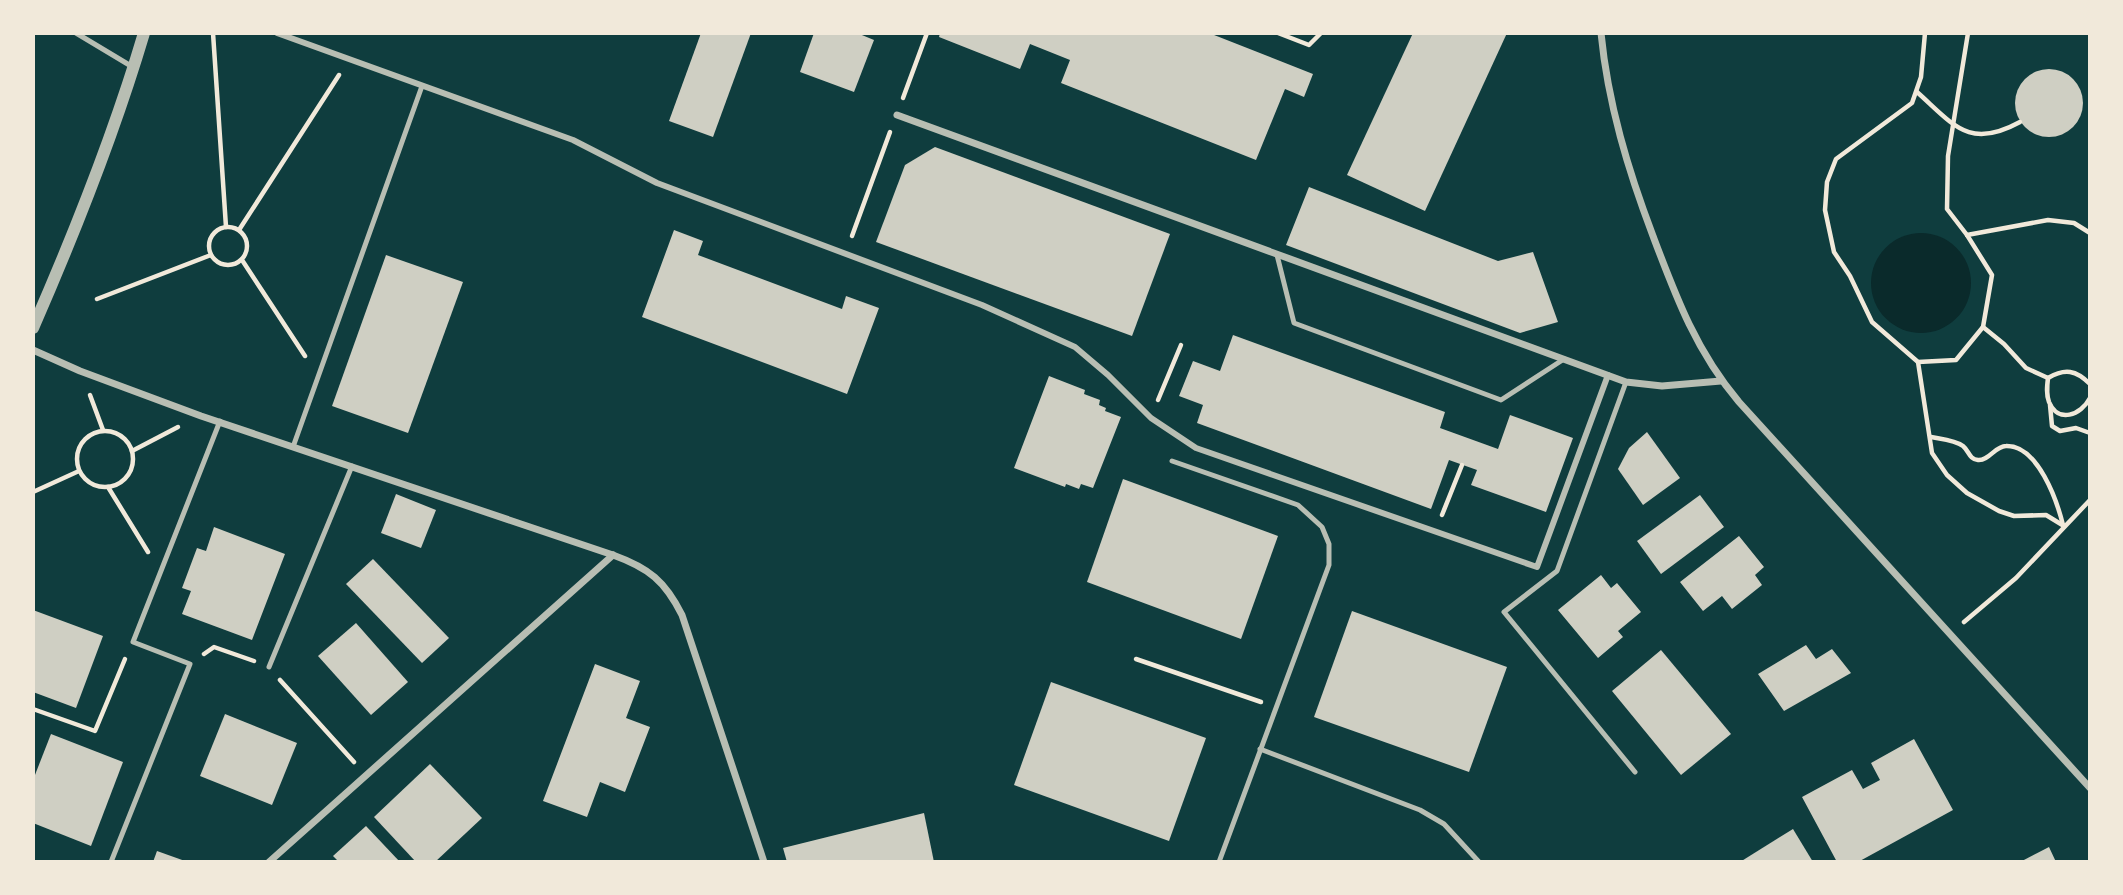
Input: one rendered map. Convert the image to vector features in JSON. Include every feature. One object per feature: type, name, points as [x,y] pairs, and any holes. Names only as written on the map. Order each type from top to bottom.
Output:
[{"type":"street","points":[[33,328],[67,249],[134,68],[144,33]]},
{"type":"street","points":[[277,33],[573,140],[657,183],[982,305],[1075,348],[1108,374],[1151,418],[1196,448],[1537,567],[1608,375]]},
{"type":"street","points":[[1601,33],[1612,108],[1641,204],[1683,316],[1702,352],[1721,381],[2090,788]]},
{"type":"street","points":[[897,115],[1626,382],[1662,386],[1721,381]]},
{"type":"street","points":[[33,350],[80,371],[201,415],[613,555],[635,563],[655,576],[670,592],[682,615],[764,862]]},
{"type":"street","points":[[270,862],[613,555]]},
{"type":"lane","points":[[76,33],[134,68]]},
{"type":"lane","points":[[293,447],[422,86]]},
{"type":"lane","points":[[1278,256],[1294,323],[1501,400],[1564,359]]},
{"type":"lane","points":[[1626,382],[1557,570],[1504,612],[1635,772]]},
{"type":"lane","points":[[111,862],[190,664],[132,642],[220,421]]},
{"type":"lane","points":[[1171,461],[1298,505],[1322,527],[1329,544],[1329,565],[1219,862]]},
{"type":"lane","points":[[269,667],[352,466]]},
{"type":"lane","points":[[1260,749],[1420,810],[1444,824],[1479,862]]},
{"type":"path","points":[[213,33],[226,227]]},
{"type":"path","points":[[845,253],[927,33]]},
{"type":"path","points":[[1279,33],[1309,45],[1321,33]]},
{"type":"path","points":[[1925,33],[1917,92],[1912,103],[1836,159],[1827,182],[1825,211],[1834,252],[1850,276],[1872,322],[1918,362],[1925,398],[1924,411],[1932,453],[1937,463],[1967,493],[2014,516],[2046,515],[2064,526]]},
{"type":"path","points":[[1918,362],[1956,360],[1983,327],[1992,275],[1967,234],[1947,209],[1948,156],[1968,33]]},
{"type":"path","points":[[239,230],[349,59]]},
{"type":"path","points":[[1917,92],[1952,124],[1972,135],[2001,132],[2020,122]]},
{"type":"path","points":[[1967,234],[2048,220],[2074,223],[2090,233]]},
{"type":"path","points":[[226,227],[239,230],[248,244],[247,253],[242,260],[229,266],[222,265],[211,255],[209,240],[213,234],[226,227]]},
{"type":"path","points":[[97,299],[211,255]]},
{"type":"path","points":[[242,260],[318,376]]},
{"type":"path","points":[[1983,327],[2004,344],[2026,368],[2048,378]]},
{"type":"path","points":[[1151,418],[1181,345]]},
{"type":"path","points":[[2048,378],[2069,370],[2090,384]]},
{"type":"path","points":[[80,371],[103,430]]},
{"type":"path","points":[[2048,378],[2047,393],[2052,426],[2060,431],[2076,428],[2090,433]]},
{"type":"path","points":[[2050,405],[2057,412],[2068,415],[2079,412],[2090,398]]},
{"type":"path","points":[[132,451],[201,415]]},
{"type":"path","points":[[103,430],[122,435],[129,442],[132,451],[131,470],[126,478],[108,487],[91,484],[79,471],[77,462],[81,444],[94,432],[103,430]]},
{"type":"path","points":[[1931,437],[1962,445],[1970,457],[1976,460],[1984,459],[2000,446],[2009,445],[2033,459],[2056,497],[2064,526]]},
{"type":"path","points":[[1436,532],[1462,465]]},
{"type":"path","points":[[33,492],[79,471]]},
{"type":"path","points":[[108,487],[159,572]]},
{"type":"path","points":[[1950,634],[2016,578],[2090,500]]},
{"type":"path","points":[[33,709],[95,731],[132,642]]},
{"type":"path","points":[[190,664],[214,648],[269,667],[366,776]]},
{"type":"path","points":[[1136,659],[1275,707]]},
{"type":"water","points":[[1921,233],[1949,241],[1963,255],[1971,283],[1963,311],[1949,325],[1921,333],[1893,325],[1879,311],[1871,283],[1879,255],[1893,241]]},
{"type":"building","points":[[701,33],[751,33],[713,137],[669,121]]},
{"type":"building","points":[[814,33],[857,33],[874,40],[854,92],[800,72]]},
{"type":"building","points":[[940,33],[1209,33],[1313,74],[1304,97],[1285,89],[1256,160],[1061,83],[1070,60],[1030,44],[1020,69],[939,37]]},
{"type":"building","points":[[1413,33],[1507,33],[1425,211],[1347,175]]},
{"type":"building","points":[[2049,69],[2062,72],[2073,79],[2080,90],[2083,103],[2080,116],[2073,127],[2062,134],[2049,137],[2036,134],[2025,127],[2018,116],[2015,103],[2018,90],[2025,79],[2036,72]]},
{"type":"building","points":[[935,147],[1170,234],[1132,336],[876,242],[905,165]]},
{"type":"building","points":[[1309,187],[1498,261],[1533,252],[1558,322],[1520,333],[1286,245]]},
{"type":"building","points":[[674,230],[703,241],[698,255],[842,309],[846,296],[879,308],[847,394],[642,317]]},
{"type":"building","points":[[386,255],[463,282],[408,433],[332,406]]},
{"type":"building","points":[[1233,335],[1445,412],[1440,428],[1498,449],[1510,415],[1573,438],[1546,512],[1471,485],[1477,470],[1449,460],[1431,509],[1197,423],[1203,405],[1179,396],[1193,361],[1220,371]]},
{"type":"building","points":[[1049,376],[1085,390],[1084,394],[1100,400],[1099,405],[1106,408],[1105,411],[1121,417],[1093,488],[1081,484],[1079,489],[1066,484],[1065,487],[1014,468]]},
{"type":"building","points":[[1647,432],[1680,478],[1643,505],[1618,469],[1629,448]]},
{"type":"building","points":[[1123,479],[1278,536],[1241,639],[1087,582]]},
{"type":"building","points":[[396,494],[436,510],[421,548],[381,533]]},
{"type":"building","points":[[1700,495],[1724,527],[1661,574],[1637,541]]},
{"type":"building","points":[[214,527],[285,554],[252,640],[182,614],[191,591],[182,588],[197,548],[206,551]]},
{"type":"building","points":[[1739,536],[1764,567],[1755,575],[1762,585],[1732,609],[1722,596],[1703,611],[1680,582]]},
{"type":"building","points":[[373,559],[449,638],[422,663],[346,584]]},
{"type":"building","points":[[1601,575],[1611,588],[1617,583],[1641,612],[1618,631],[1623,637],[1598,658],[1558,610]]},
{"type":"building","points":[[33,610],[103,636],[76,708],[33,692]]},
{"type":"building","points":[[1352,611],[1507,667],[1469,772],[1314,717]]},
{"type":"building","points":[[356,623],[408,682],[371,715],[318,656]]},
{"type":"building","points":[[1806,645],[1816,659],[1832,649],[1851,673],[1784,711],[1758,674]]},
{"type":"building","points":[[1661,650],[1731,734],[1681,775],[1612,691]]},
{"type":"building","points":[[595,664],[640,681],[626,718],[650,727],[625,792],[600,782],[587,817],[543,801]]},
{"type":"building","points":[[1051,682],[1206,738],[1169,841],[1014,785]]},
{"type":"building","points":[[225,714],[297,743],[272,805],[200,776]]},
{"type":"building","points":[[51,734],[123,762],[91,846],[33,823],[33,780]]},
{"type":"building","points":[[1914,739],[1953,810],[1858,862],[1837,862],[1802,797],[1852,770],[1863,789],[1880,780],[1871,763]]},
{"type":"building","points":[[430,764],[482,818],[435,862],[416,862],[374,817]]},
{"type":"building","points":[[924,813],[934,862],[787,862],[783,848]]},
{"type":"building","points":[[366,826],[400,862],[339,862],[333,856]]},
{"type":"building","points":[[1793,829],[1813,862],[1740,862]]},
{"type":"building","points":[[2049,847],[2056,862],[2020,862]]},
{"type":"building","points":[[157,851],[185,861],[185,862],[153,862]]}]
